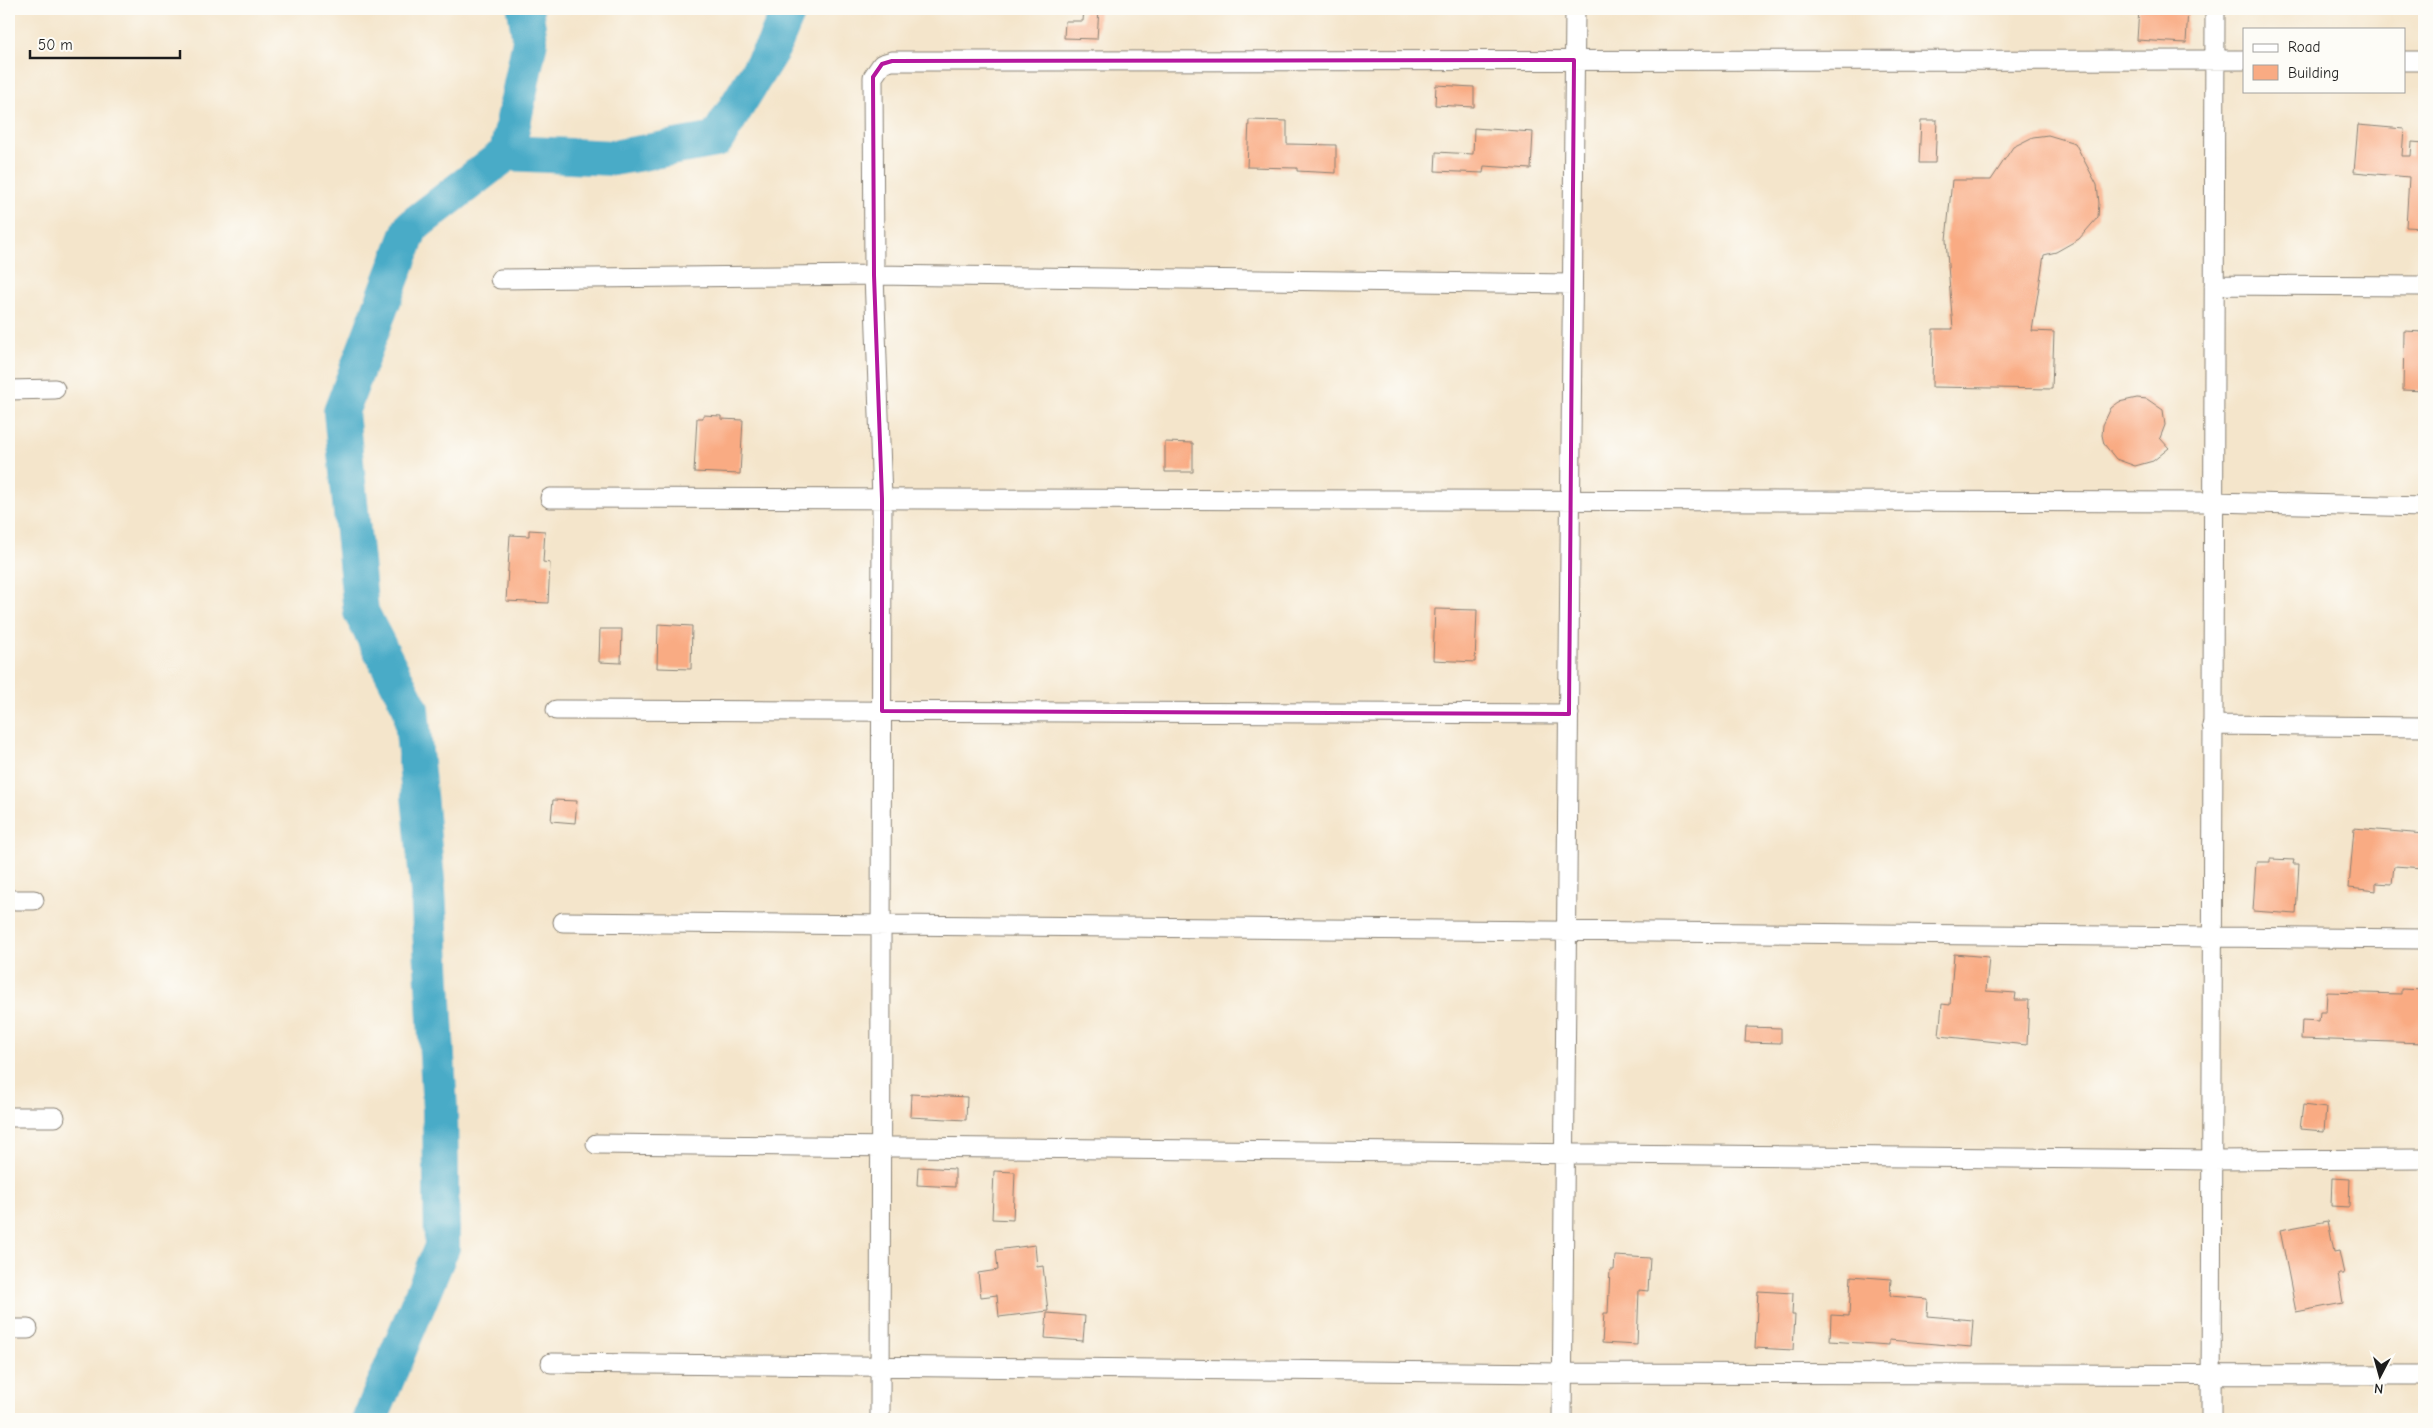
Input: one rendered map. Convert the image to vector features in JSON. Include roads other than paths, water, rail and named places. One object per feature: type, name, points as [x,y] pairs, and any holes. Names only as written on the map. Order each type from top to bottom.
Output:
[{"type":"street","points":[[1562,1419],[1575,9]]},
{"type":"street","points":[[2211,1419],[2215,9]]},
{"type":"street","points":[[880,1419],[882,499],[874,275],[873,77],[882,64],[892,61],[2243,60]]},
{"type":"street","points":[[2406,61],[2424,61]]},
{"type":"street","points":[[500,279],[874,275],[1572,284]]},
{"type":"street","points":[[2214,285],[2424,286]]},
{"type":"street","points":[[9,390],[55,389]]},
{"type":"street","points":[[550,498],[2213,502],[2424,508]]},
{"type":"street","points":[[556,710],[1569,714]]},
{"type":"street","points":[[2212,726],[2424,727]]},
{"type":"street","points":[[9,900],[34,900]]},
{"type":"street","points":[[563,922],[1567,933],[2424,939]]},
{"type":"street","points":[[9,1117],[55,1117]]},
{"type":"street","points":[[596,1144],[2211,1160],[2424,1160]]},
{"type":"street","points":[[9,1329],[28,1329]]},
{"type":"street","points":[[551,1363],[1563,1373],[2424,1375]]},
{"type":"waterway","points":[[507,153],[530,41],[525,9]]},
{"type":"waterway","points":[[370,1419],[442,1247],[440,1111],[428,891],[411,709],[361,612],[341,412],[411,227],[507,153],[613,158],[716,140],[773,47],[789,9]]}]
